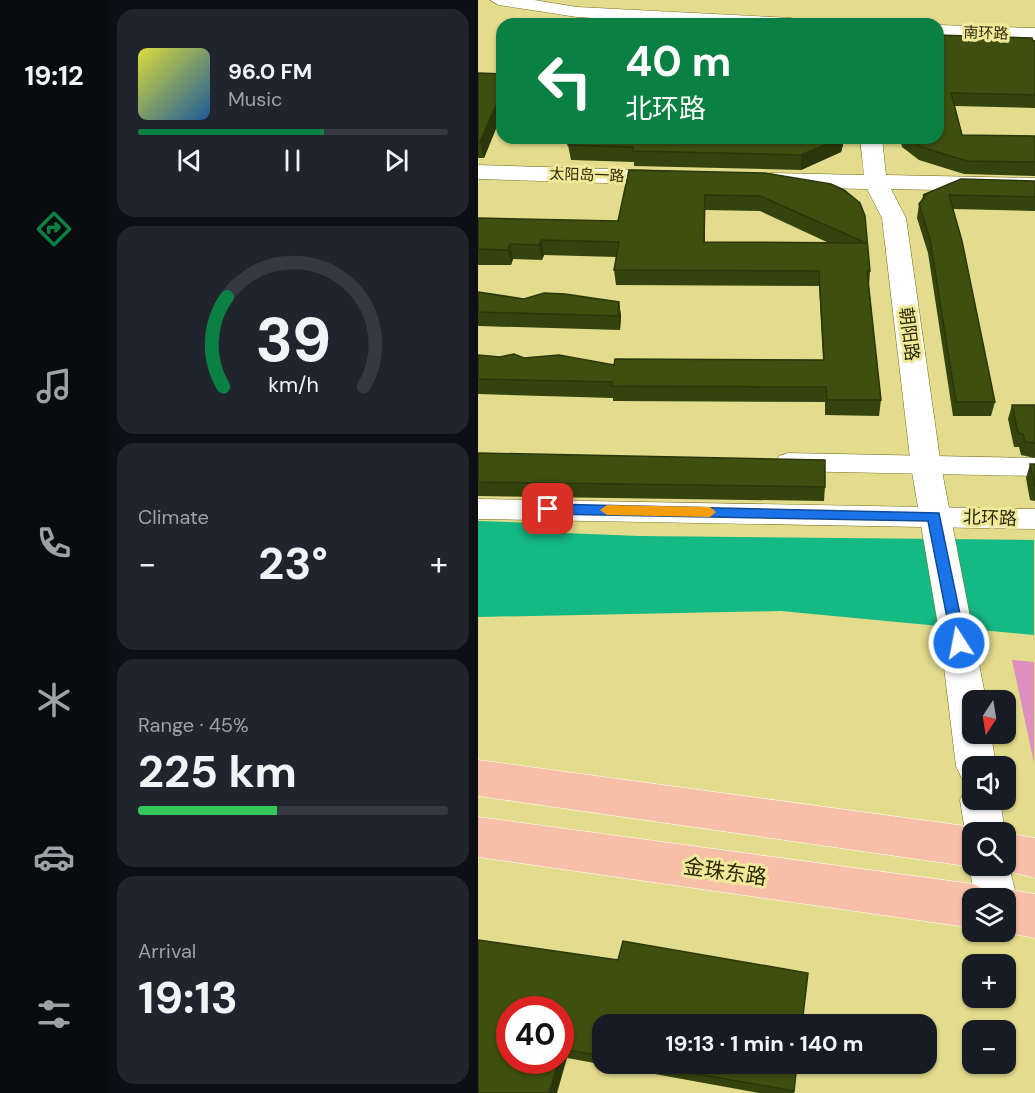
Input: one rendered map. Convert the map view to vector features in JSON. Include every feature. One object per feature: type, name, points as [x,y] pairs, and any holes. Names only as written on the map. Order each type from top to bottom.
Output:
[{"type":"highway","points":[[478,778],[962,846]]},
{"type":"highway","name":"金珠东路","points":[[478,837],[962,904]]},
{"type":"highway","points":[[1016,855],[1034,858]]},
{"type":"highway","points":[[1016,913],[1034,916]]},
{"type":"street","points":[[499,0],[577,12],[684,18]]},
{"type":"street","name":"南环路","points":[[944,31],[1034,34]]},
{"type":"street","name":"朝阳路","points":[[872,144],[876,183],[894,218],[926,466],[959,643],[975,756]]},
{"type":"street","name":"太阳岛一路","points":[[478,172],[689,178]]},
{"type":"street","points":[[747,180],[1034,185]]},
{"type":"street","points":[[761,462],[1034,467]]},
{"type":"street","name":"北环路","points":[[478,509],[936,525],[1034,519]]},
{"type":"shaded area","points":[[478,521],[535,523],[539,532],[639,536],[1034,540],[1034,635],[781,611],[478,617]]},
{"type":"shaded area","points":[[1012,660],[1034,662],[1034,763]]},
{"type":"building","points":[[944,35],[1032,38],[1035,41],[1035,95],[951,93],[962,135],[1035,136],[1035,162],[967,161],[917,144],[944,144]]},
{"type":"building","points":[[478,73],[496,74],[496,105],[478,142]]},
{"type":"building","points":[[826,144],[801,155],[633,151],[633,147],[568,145]]},
{"type":"building","points":[[629,170],[765,173],[831,184],[844,190],[860,203],[865,216],[870,271],[867,271],[881,400],[827,400],[826,387],[611,386],[612,382],[478,379],[478,355],[500,357],[514,354],[524,358],[559,355],[614,365],[615,359],[824,360],[819,271],[614,270],[619,242],[541,240],[539,245],[510,244],[508,250],[478,249],[478,218],[618,221]],"holes":[[[705,195],[760,196],[866,243],[704,242]]]},
{"type":"building","points":[[961,179],[1035,181],[1035,197],[949,195],[962,241],[995,402],[956,402],[930,239],[919,204],[926,195],[923,195]]},
{"type":"building","points":[[478,292],[524,299],[544,293],[565,294],[619,302],[618,316],[478,312]]},
{"type":"building","points":[[1012,405],[1035,405],[1035,443],[1025,442],[1023,434],[1018,433]]},
{"type":"building","points":[[478,453],[825,460],[825,487],[478,482]]},
{"type":"building","points":[[1030,464],[1035,464],[1035,487]]},
{"type":"building","points":[[478,940],[618,960],[623,941],[808,973],[803,1014],[592,1014],[592,1054],[574,1051],[574,996],[496,996],[496,1074],[555,1074],[549,1093],[478,1093]]},
{"type":"building","points":[[698,1074],[796,1074],[794,1091]]},
{"type":"slow traffic","points":[[607,510],[710,512]]},
{"type":"route","points":[[548,509],[934,516],[959,643]]}]
